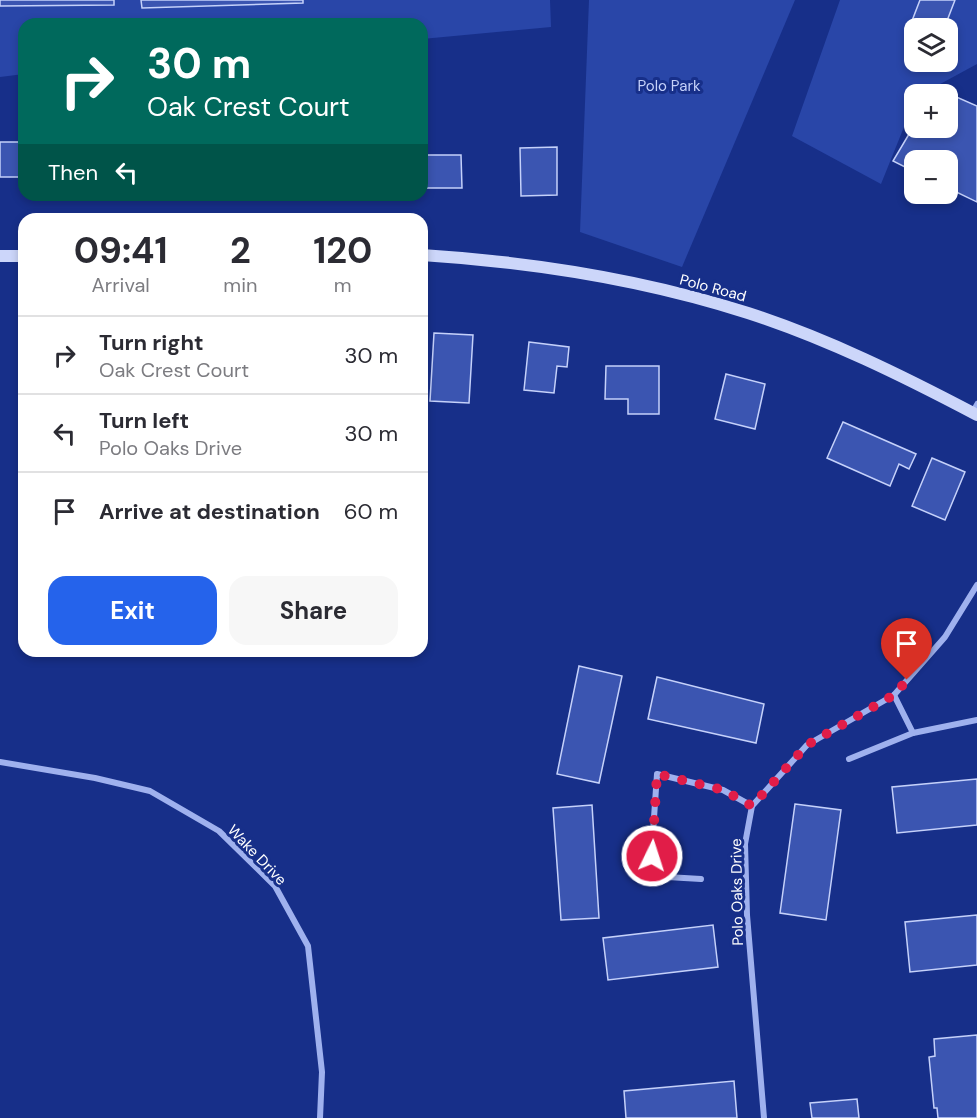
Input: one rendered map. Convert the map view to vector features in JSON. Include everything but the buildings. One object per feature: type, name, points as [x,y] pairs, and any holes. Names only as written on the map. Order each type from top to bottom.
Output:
[{"type":"main road","name":"Polo Road","points":[[428,255],[498,260],[554,267],[696,297],[844,349],[975,410]]},
{"type":"main road","points":[[0,256],[18,256]]},
{"type":"street","points":[[701,879],[650,876],[657,774],[723,790],[752,806],[807,745],[894,695],[945,637],[977,585]]},
{"type":"street","points":[[894,695],[913,733]]},
{"type":"street","points":[[849,759],[913,733],[977,720]]},
{"type":"street","name":"Wake Drive","points":[[0,762],[95,778],[150,791],[219,831],[275,886],[308,946],[322,1072],[320,1118]]},
{"type":"street","name":"Polo Oaks Drive","points":[[752,806],[745,844],[747,915],[764,1118]]},
{"type":"green space","points":[[0,0],[550,0],[551,27],[428,38],[428,18],[18,18],[18,75],[0,77]]},
{"type":"green space","name":"Polo Park","points":[[589,0],[795,0],[682,267],[580,232]]},
{"type":"green space","points":[[840,0],[977,0],[977,64],[940,84],[904,84],[904,127],[881,184],[792,136]]},
{"type":"route","points":[[652,856],[657,774],[723,790],[752,806],[807,745],[894,695],[907,680]]}]
